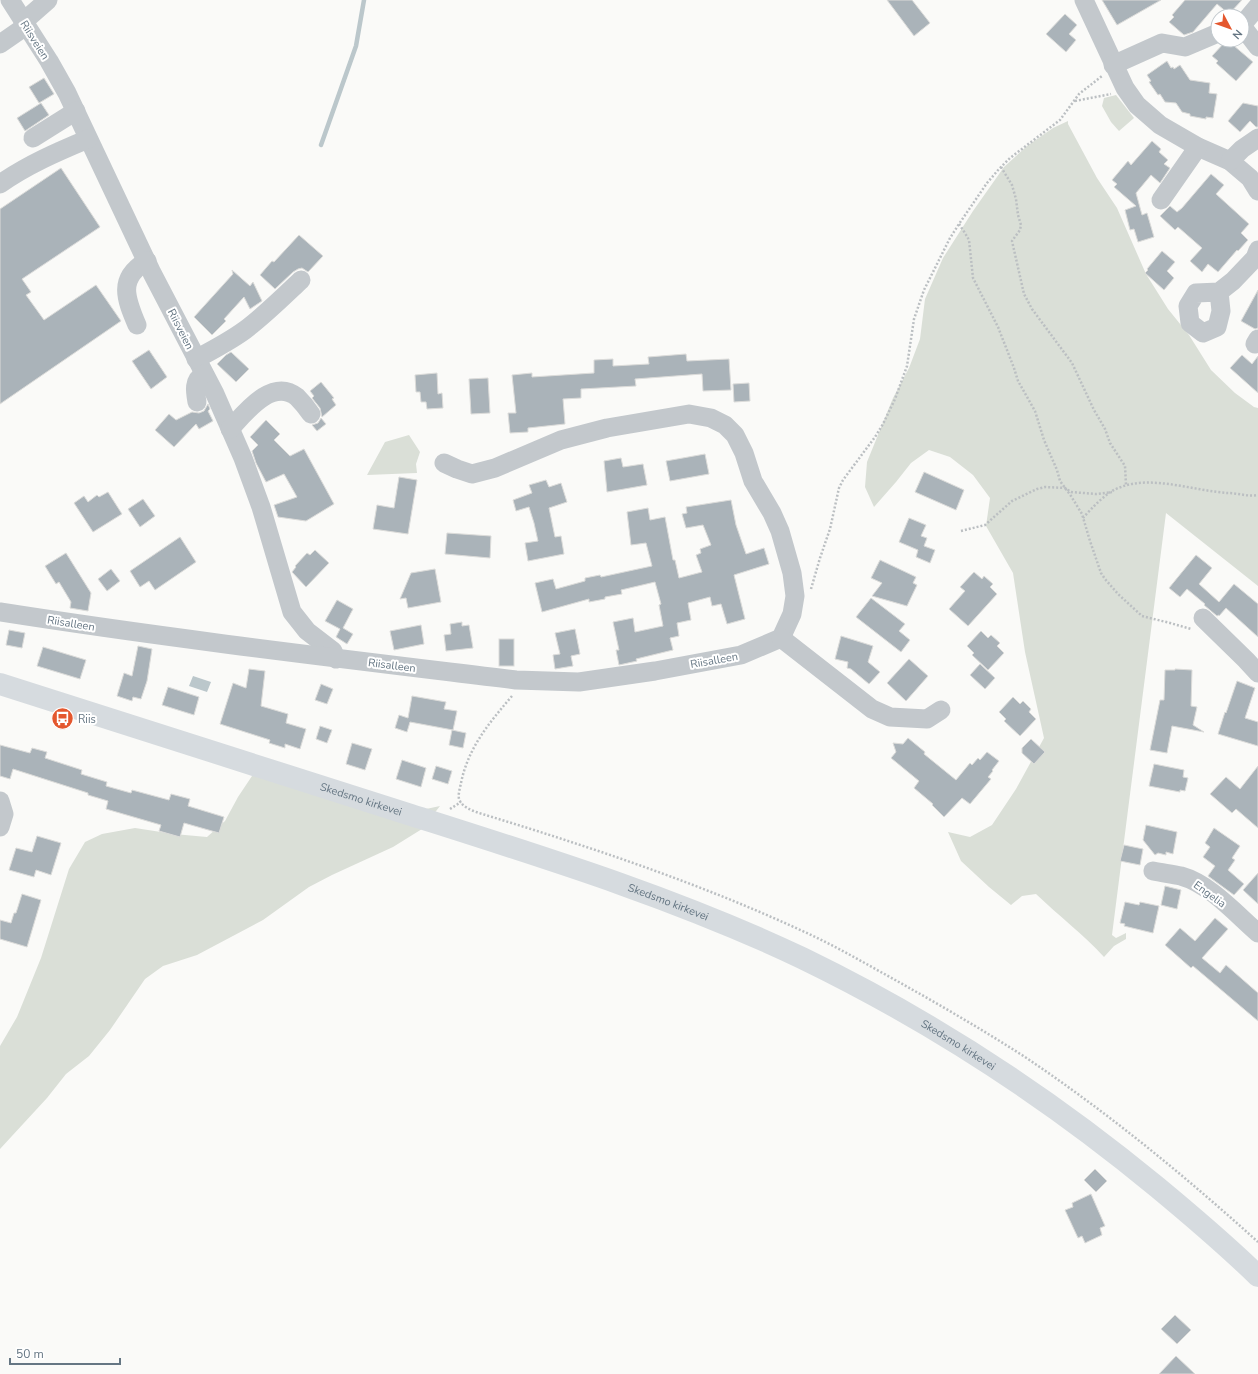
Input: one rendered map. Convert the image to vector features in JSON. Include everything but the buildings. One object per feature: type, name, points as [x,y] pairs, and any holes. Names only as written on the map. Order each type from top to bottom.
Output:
[{"type":"highway","name":"Skedsmo kirkevei","points":[[0,684],[593,874],[704,915],[801,958],[872,994],[937,1030],[1012,1077],[1131,1165],[1222,1242],[1258,1276]]},
{"type":"street","name":"Riisveien","points":[[10,0],[49,61],[76,111],[147,261],[230,429],[243,458],[261,507],[292,612],[307,631],[333,651],[336,659]]},
{"type":"street","points":[[0,44],[25,24],[48,0]]},
{"type":"street","points":[[1084,0],[1114,66],[1127,91],[1137,105],[1160,125],[1198,147],[1230,161],[1250,178],[1258,191]]},
{"type":"street","points":[[1250,16],[1258,6]]},
{"type":"street","points":[[1114,66],[1162,44],[1185,47],[1210,36]]},
{"type":"street","points":[[1250,36],[1258,47]]},
{"type":"street","points":[[33,138],[76,111]]},
{"type":"street","points":[[1230,161],[1242,149],[1258,138]]},
{"type":"street","points":[[0,184],[50,155],[88,139]]},
{"type":"street","points":[[1161,200],[1198,147]]},
{"type":"street","points":[[1219,292],[1255,258],[1258,250]]},
{"type":"street","points":[[137,326],[129,307],[126,285],[129,276],[134,270],[147,261]]},
{"type":"street","points":[[197,402],[195,390],[196,382],[199,377],[200,366],[226,343],[261,318],[301,280]]},
{"type":"street","points":[[230,429],[254,404],[268,394],[286,392],[296,397],[311,414]]},
{"type":"street","points":[[444,463],[472,474],[495,468],[561,440],[607,428],[689,414],[711,418],[725,425],[735,435],[744,453],[753,481],[772,513],[780,531],[792,573],[795,596],[792,614],[781,638],[872,709],[890,717],[921,719],[926,719],[941,710]]},
{"type":"street","name":"Riisalleen","points":[[0,612],[151,635],[516,680],[579,682],[655,671],[741,655],[781,638]]},
{"type":"street","points":[[1203,618],[1258,673]]},
{"type":"street","points":[[0,801],[4,814],[0,827]]},
{"type":"street","name":"Engelia","points":[[1153,872],[1182,876],[1200,884],[1215,894],[1258,933]]},
{"type":"path","points":[[792,614],[806,604],[810,596],[820,558],[830,529],[839,488],[843,480],[875,437],[883,424],[894,399],[907,366],[914,319],[924,290],[950,238],[987,183],[1001,167],[1010,158],[1060,120],[1079,94],[1114,66]]},
{"type":"path","points":[[1074,101],[1127,91]]},
{"type":"path","points":[[1001,167],[1012,185],[1021,225],[1020,230],[1012,241],[1024,294],[1032,310],[1072,363],[1094,410],[1105,429],[1110,443],[1125,466],[1126,485]]},
{"type":"path","points":[[959,224],[969,240],[973,278],[998,327],[1018,381],[1035,411],[1044,440],[1057,470],[1060,481],[1072,496],[1083,518],[1101,573],[1110,585],[1142,616],[1170,622],[1200,632],[1219,634]]},
{"type":"path","points":[[1083,518],[1112,492],[1122,486],[1137,483],[1165,483],[1211,492],[1247,496],[1258,495]]},
{"type":"path","points":[[961,531],[985,525],[1012,502],[1025,494],[1045,487],[1065,488],[1071,492],[1086,494],[1112,492]]},
{"type":"path","points":[[459,794],[463,774],[469,757],[485,729],[513,695],[516,680]]},
{"type":"shaded area","points":[[1116,95],[1134,118],[1119,131],[1111,122],[1102,106],[1104,98]]},
{"type":"shaded area","points":[[1068,121],[1068,124],[1097,178],[1117,208],[1146,274],[1168,309],[1189,335],[1211,370],[1235,393],[1254,407],[1258,408],[1258,586],[1166,513],[1112,935],[1116,938],[1126,933],[1126,939],[1114,946],[1104,957],[1036,894],[1022,896],[1011,905],[961,861],[948,832],[970,837],[992,825],[1016,789],[1044,738],[1025,652],[1013,573],[986,526],[990,498],[973,475],[950,457],[929,450],[911,463],[874,507],[865,487],[867,462],[893,398],[909,368],[920,339],[925,299],[943,258],[973,211],[1004,167],[1027,146],[1053,128]]},
{"type":"shaded area","points":[[409,435],[420,452],[416,464],[417,473],[367,475],[385,442]]},
{"type":"shaded area","points":[[193,676],[211,682],[207,692],[189,686]]},
{"type":"shaded area","points":[[254,773],[426,809],[440,806],[422,829],[393,847],[309,887],[263,920],[197,955],[163,966],[145,979],[110,1030],[89,1056],[66,1074],[47,1098],[0,1149],[0,1046],[17,1017],[41,958],[69,869],[85,842],[102,834],[135,828],[207,837],[225,821],[238,797]]},
{"type":"waterway","points":[[321,145],[356,46],[364,0]]},
{"type":"place","name":"Riis","points":[[63,719]]}]
